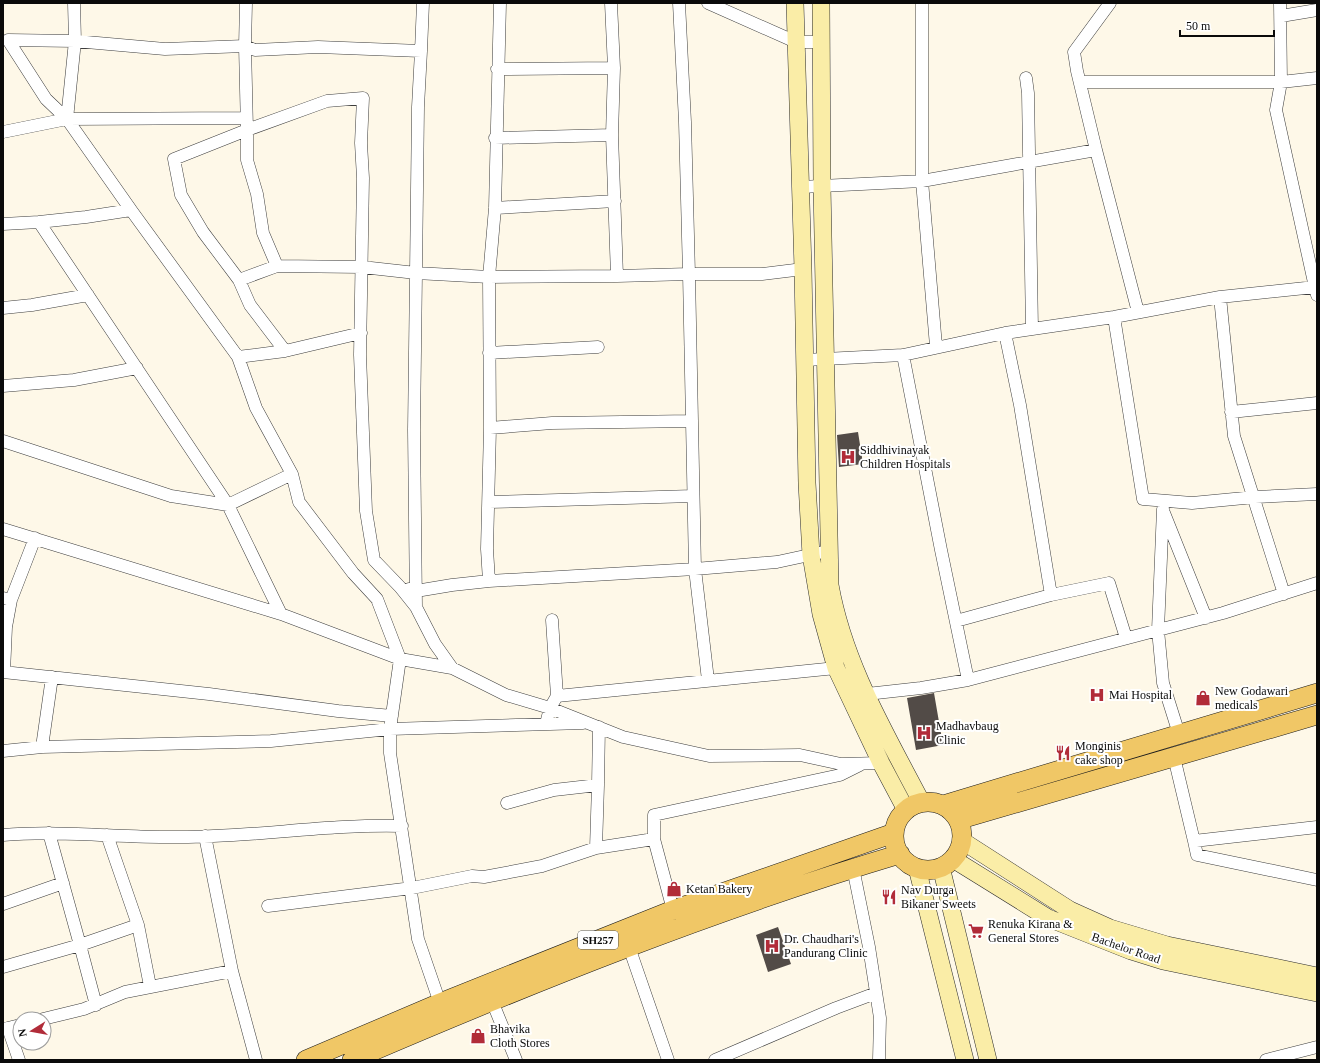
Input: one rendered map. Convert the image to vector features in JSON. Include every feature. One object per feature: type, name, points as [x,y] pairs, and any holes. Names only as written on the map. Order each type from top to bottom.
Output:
[{"type":"main road","points":[[942,805],[952,812],[958,820],[961,840],[960,848],[947,863],[930,870],[917,868],[904,860],[894,840],[894,833],[899,818],[914,806],[942,805],[1317,693]]},
{"type":"main road","points":[[958,820],[1317,715]]},
{"type":"main road","name":"SH257","points":[[306,1060],[442,1011],[673,910],[894,833]]},
{"type":"main road","name":"SH257","points":[[352,1060],[442,1011],[492,1001],[678,927],[853,868],[900,854]]},
{"type":"street","points":[[67,119],[75,41],[74,3]]},
{"type":"street","points":[[246,3],[245,46],[247,160],[258,194],[263,233],[277,266]]},
{"type":"street","points":[[416,607],[414,430],[418,107],[424,3]]},
{"type":"street","points":[[489,581],[487,549],[490,428],[489,277],[495,208],[497,69],[500,3]]},
{"type":"street","points":[[611,3],[614,68],[612,135],[617,276]]},
{"type":"street","points":[[678,3],[685,115],[693,496],[696,569],[708,680]]},
{"type":"street","points":[[708,3],[796,42],[821,42]]},
{"type":"street","points":[[795,3],[801,188],[807,483],[811,554],[821,614],[836,668],[858,695],[914,806]]},
{"type":"street","points":[[821,3],[822,186],[828,551],[830,584],[835,612],[850,660],[873,763],[914,806]]},
{"type":"street","points":[[922,3],[922,181],[936,346]]},
{"type":"street","points":[[1110,3],[1074,52],[1096,150],[1138,312]]},
{"type":"street","points":[[805,360],[903,355],[936,346],[1005,333],[1114,317],[1220,297],[1316,290],[1276,110],[1281,82],[1280,3]]},
{"type":"street","points":[[1281,16],[1317,10]]},
{"type":"street","points":[[5,37],[75,41],[165,49],[245,46],[255,50],[318,47],[421,50]]},
{"type":"street","points":[[5,37],[46,98],[67,119],[238,357],[256,408],[292,474],[300,502],[353,573],[377,599],[400,659],[391,722],[390,753],[412,888],[418,939],[442,1011]]},
{"type":"street","points":[[497,69],[614,68]]},
{"type":"street","points":[[1026,78],[1028,93],[1032,329]]},
{"type":"street","points":[[1080,82],[1281,82],[1317,78]]},
{"type":"street","points":[[286,351],[250,305],[239,280],[202,232],[181,195],[174,159],[247,124],[327,101],[363,98],[361,143],[363,178],[361,334],[366,511],[374,560],[400,587],[416,607],[435,644],[452,668]]},
{"type":"street","points":[[3,132],[67,119],[247,124]]},
{"type":"street","points":[[496,138],[612,135]]},
{"type":"street","points":[[801,188],[922,181],[1096,150]]},
{"type":"street","points":[[495,208],[615,201]]},
{"type":"street","points":[[3,224],[86,217],[131,210]]},
{"type":"street","points":[[39,222],[228,505],[281,614]]},
{"type":"street","points":[[239,280],[277,266],[362,267],[416,273],[489,277],[762,274],[803,269]]},
{"type":"street","points":[[3,308],[32,305],[88,294]]},
{"type":"street","points":[[1220,297],[1234,436],[1255,497],[1284,594]]},
{"type":"street","points":[[1114,317],[1143,499],[1162,505],[1255,497],[1317,494]]},
{"type":"street","points":[[1005,333],[1020,405],[1051,595]]},
{"type":"street","points":[[238,357],[286,351],[361,334]]},
{"type":"street","points":[[489,353],[598,347]]},
{"type":"street","points":[[903,355],[968,680]]},
{"type":"street","points":[[3,386],[74,380],[137,368]]},
{"type":"street","points":[[1231,412],[1317,403]]},
{"type":"street","points":[[490,428],[552,423],[692,421]]},
{"type":"street","points":[[3,441],[171,496],[228,505],[292,474]]},
{"type":"street","points":[[489,502],[693,496]]},
{"type":"street","points":[[1162,505],[1206,618]]},
{"type":"street","points":[[1162,505],[1158,630],[1163,684],[1179,734]]},
{"type":"street","points":[[3,529],[281,614],[400,659],[452,668],[506,695],[550,708],[623,737],[709,756],[800,755],[841,764],[873,763]]},
{"type":"street","points":[[35,538],[7,599],[3,672],[209,694],[338,711],[391,722],[595,725]]},
{"type":"street","points":[[400,587],[416,591],[452,584],[489,581],[696,569],[777,562],[828,551]]},
{"type":"street","points":[[858,695],[921,688],[968,680],[1206,618],[1284,594],[1317,582]]},
{"type":"street","points":[[956,621],[1051,595],[1109,583],[1126,638]]},
{"type":"street","points":[[546,724],[550,708],[557,696],[552,620]]},
{"type":"street","points":[[557,696],[650,688],[708,680],[836,668]]},
{"type":"street","points":[[42,747],[52,677]]},
{"type":"street","points":[[338,711],[357,732]]},
{"type":"street","points":[[3,751],[42,747],[271,741],[357,732],[391,722]]},
{"type":"street","points":[[595,725],[598,785],[596,848]]},
{"type":"street","points":[[1174,757],[1197,855],[1317,880]]},
{"type":"street","points":[[673,910],[654,839],[654,815],[840,775],[873,763]]},
{"type":"street","points":[[507,803],[554,790],[598,785]]},
{"type":"street","points":[[3,835],[49,833],[107,836],[205,836],[361,825],[402,826]]},
{"type":"street","points":[[1194,841],[1317,827]]},
{"type":"street","points":[[49,833],[95,1005]]},
{"type":"street","points":[[107,836],[138,925],[150,986]]},
{"type":"street","points":[[205,836],[232,971],[256,1060]]},
{"type":"street","points":[[268,906],[412,888],[472,876],[484,877],[542,866],[596,848],[654,839]]},
{"type":"street","name":"Bachelor Road","points":[[961,840],[1070,910],[1110,928],[1167,945],[1317,976]]},
{"type":"street","points":[[947,863],[988,1060]]},
{"type":"street","name":"Bachelor Road","points":[[947,863],[1048,918],[1131,952],[1162,961],[1317,993]]},
{"type":"street","points":[[853,868],[869,947],[880,1018],[880,1060]]},
{"type":"street","points":[[917,868],[965,1060]]},
{"type":"street","points":[[3,904],[63,883]]},
{"type":"street","points":[[3,967],[80,945],[138,925]]},
{"type":"street","points":[[629,947],[668,1060]]},
{"type":"street","points":[[52,1017],[84,1009],[125,992],[232,971]]},
{"type":"street","points":[[714,1060],[836,1008],[876,993]]},
{"type":"street","points":[[492,1001],[516,1060]]},
{"type":"street","points":[[5,1028],[19,1060]]},
{"type":"street","points":[[1266,1060],[1298,1056],[1317,1047]]},
{"type":"building","points":[[858,432],[863,464],[839,467],[837,435]]},
{"type":"building","points":[[934,693],[943,745],[916,750],[907,698]]},
{"type":"building","points":[[778,927],[791,964],[768,972],[756,935]]},
{"type":"place","name":"Siddhivinayak Children Hospitals","points":[[848,457]]},
{"type":"place","name":"Mai Hospital","points":[[1097,695]]},
{"type":"place","name":"New Godawari medicals","points":[[1203,698]]},
{"type":"place","name":"Madhavbaug Clinic","points":[[924,733]]},
{"type":"place","name":"Monginis cake shop","points":[[1063,753]]},
{"type":"place","name":"Ketan Bakery","points":[[674,889]]},
{"type":"place","name":"Nav Durga Bikaner Sweets","points":[[889,897]]},
{"type":"place","name":"Renuka Kirana & General Stores","points":[[976,931]]},
{"type":"place","name":"Dr. Chaudhari's Pandurang Clinic","points":[[772,946]]},
{"type":"place","name":"Bhavika Cloth Stores","points":[[478,1036]]}]
